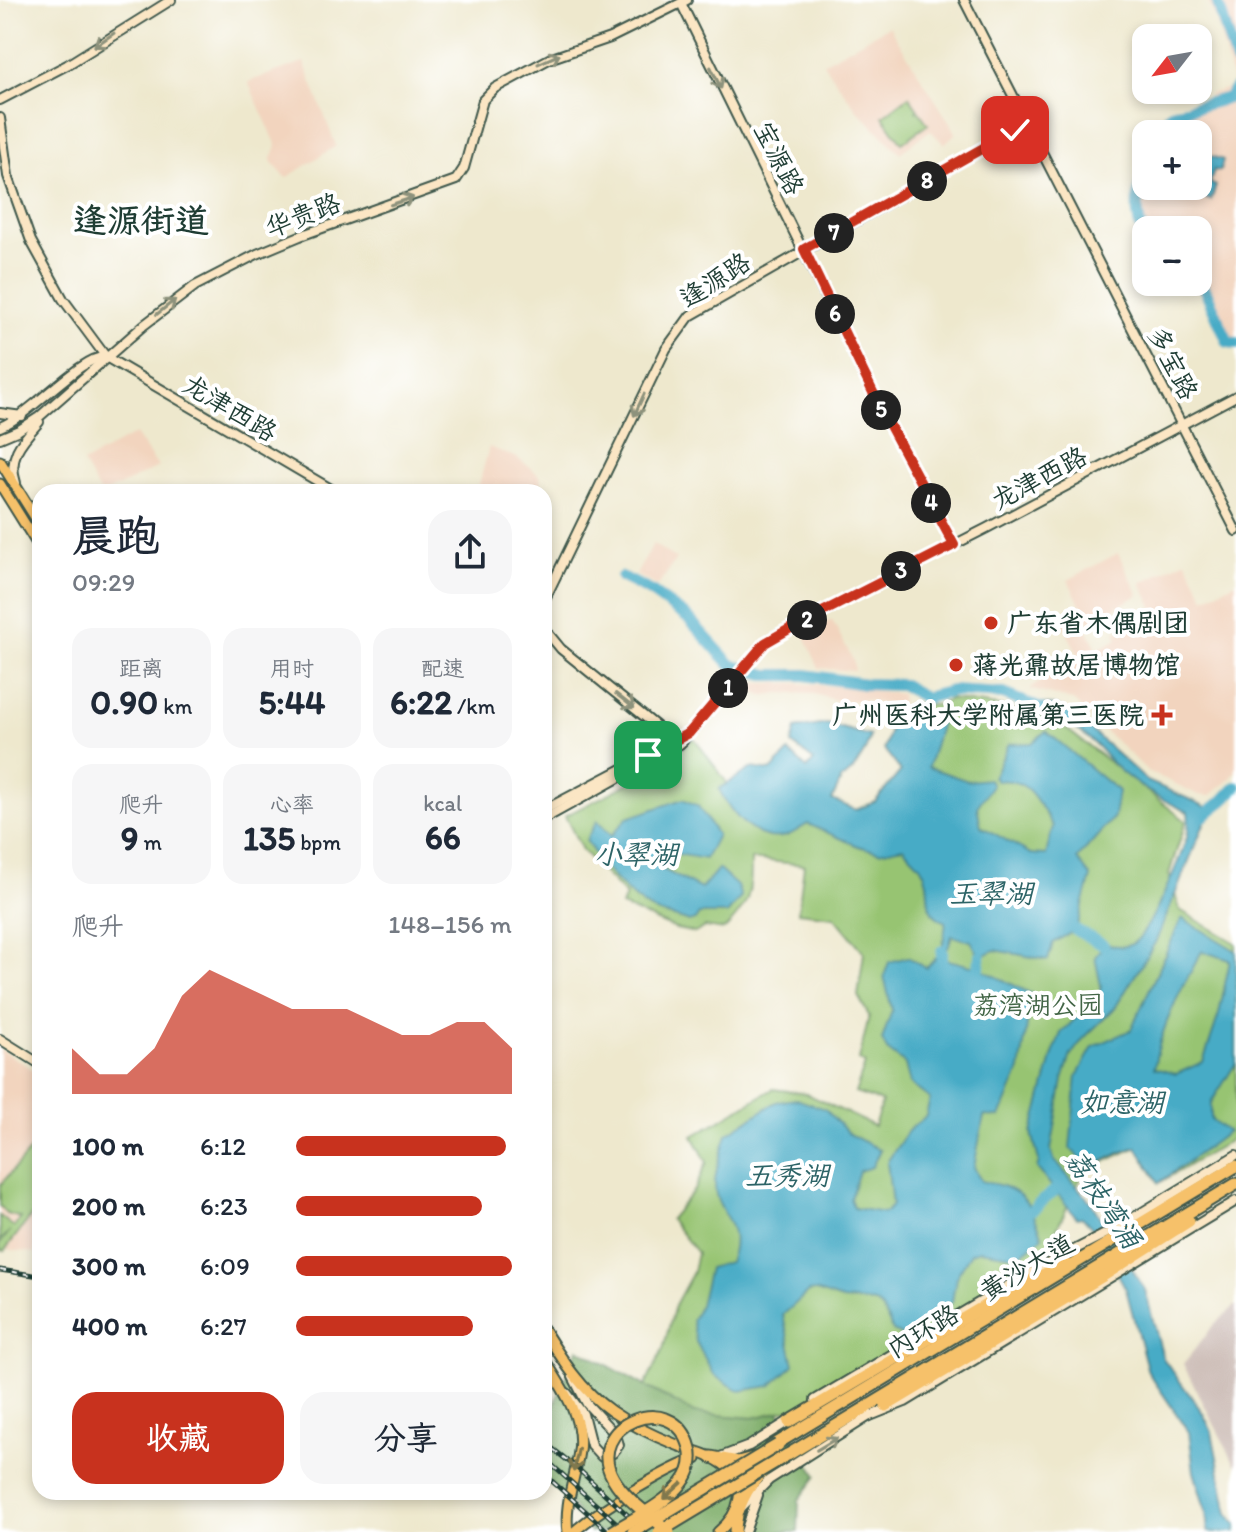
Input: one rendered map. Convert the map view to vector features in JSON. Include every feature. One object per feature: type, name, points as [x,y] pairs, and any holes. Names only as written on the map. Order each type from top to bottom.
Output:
[{"type":"highway","name":"黄沙大道","points":[[711,1457],[736,1462],[1096,1245],[1139,1226],[1236,1166]]},
{"type":"highway","name":"内环路","points":[[633,1532],[1236,1166]]},
{"type":"highway","points":[[886,1406],[1146,1250],[1236,1184]]},
{"type":"highway","name":"黄沙大道","points":[[762,1479],[890,1394],[1236,1184]]},
{"type":"highway","name":"内环路","points":[[659,1532],[1236,1184]]},
{"type":"highway","points":[[1139,1226],[1168,1197]]},
{"type":"highway","points":[[789,1422],[1028,1281],[1115,1237]]},
{"type":"highway","points":[[612,1532],[634,1519],[643,1513],[652,1507],[675,1490],[690,1468],[690,1449],[680,1429],[668,1420],[648,1416],[626,1424],[615,1434],[608,1452],[608,1463],[614,1479],[626,1494],[637,1505],[647,1513],[669,1532]]},
{"type":"highway","points":[[735,1532],[737,1513],[762,1479]]},
{"type":"main road","points":[[0,461],[32,513]]},
{"type":"main road","points":[[0,484],[32,535]]},
{"type":"main road","points":[[552,1343],[571,1373],[591,1395],[620,1417],[657,1437],[724,1464],[740,1492],[737,1513],[718,1532]]},
{"type":"main road","points":[[552,1372],[575,1416],[579,1442],[569,1496],[568,1532]]},
{"type":"main road","points":[[574,1532],[685,1462],[711,1457]]},
{"type":"street","points":[[0,100],[67,65],[171,0]]},
{"type":"street","name":"多宝路","points":[[964,0],[1236,531]]},
{"type":"street","name":"华贵路","points":[[106,357],[178,298],[226,269],[300,236],[456,180],[464,168],[483,100],[495,88],[533,66],[575,48],[610,38],[684,2]]},
{"type":"street","name":"宝源路","points":[[684,2],[881,409],[954,545]]},
{"type":"street","points":[[0,118],[8,176],[31,241],[63,299],[106,357]]},
{"type":"street","name":"逢源路","points":[[552,576],[674,335],[695,311],[1028,123]]},
{"type":"street","points":[[0,438],[28,425],[106,357]]},
{"type":"street","points":[[0,427],[23,416],[88,360],[106,357]]},
{"type":"street","name":"龙津西路","points":[[106,357],[322,484]]},
{"type":"street","name":"龙津西路","points":[[680,740],[765,643],[1236,396]]},
{"type":"street","points":[[25,502],[13,472],[14,455],[22,440],[54,404]]},
{"type":"street","points":[[0,413],[23,416]]},
{"type":"street","points":[[0,495],[20,516]]},
{"type":"street","points":[[552,638],[561,649],[656,725],[680,740]]},
{"type":"street","points":[[656,725],[662,736],[656,751]]},
{"type":"street","points":[[552,806],[680,740]]},
{"type":"street","points":[[552,815],[660,757],[680,740]]},
{"type":"street","points":[[0,1039],[32,1059]]},
{"type":"street","points":[[1115,1237],[1168,1197],[1236,1155]]},
{"type":"street","points":[[870,1416],[905,1402],[1236,1201]]},
{"type":"street","points":[[746,1528],[762,1479],[752,1452],[821,1396],[1029,1273],[1096,1245]]},
{"type":"street","points":[[563,1389],[583,1414],[594,1451],[602,1457],[613,1453],[619,1443],[617,1436],[587,1404],[571,1373]]},
{"type":"street","points":[[737,1513],[749,1501],[762,1479],[886,1406],[890,1394]]},
{"type":"street","points":[[746,1528],[749,1501]]},
{"type":"shaded area","points":[[1207,0],[1236,0],[1236,340],[1230,339],[1211,296],[1212,216],[1143,216],[1145,200],[1212,200],[1212,120],[1178,120],[1214,108],[1212,93],[1229,88],[1233,83],[1216,19]]},
{"type":"shaded area","points":[[889,26],[956,133],[944,144],[930,130],[900,153],[857,110],[823,63]]},
{"type":"shaded area","points":[[304,62],[336,146],[286,178],[271,161],[277,146],[248,82]]},
{"type":"shaded area","points":[[135,434],[158,467],[123,484],[95,484],[83,463]]},
{"type":"shaded area","points":[[489,447],[517,458],[540,476],[541,484],[479,484]]},
{"type":"shaded area","points":[[653,544],[676,559],[658,586],[636,575]]},
{"type":"shaded area","points":[[1118,553],[1139,595],[1089,622],[1068,580]]},
{"type":"shaded area","name":"广州医科大学附属第三医院","points":[[1186,560],[1205,598],[1236,582],[1236,770],[1209,796],[1199,795],[1148,771],[1073,701],[1030,689],[1061,667],[1118,639],[1115,632],[1155,611],[1141,583]]},
{"type":"shaded area","points":[[1080,614],[1096,647],[1079,656],[1062,623]]},
{"type":"shaded area","points":[[832,620],[854,662],[854,671],[819,668],[804,634]]},
{"type":"shaded area","points":[[759,683],[858,688],[901,694],[902,703],[889,705],[867,700],[839,701],[814,694],[778,693],[766,696],[749,691]]},
{"type":"shaded area","points":[[0,1049],[32,1069],[32,1253],[0,1248]]},
{"type":"shaded area","points":[[1236,1305],[1236,1466],[1183,1364],[1213,1326]]},
{"type":"green space","points":[[909,96],[918,109],[916,111],[928,124],[902,143],[883,116]]},
{"type":"green space","name":"荔湾湖公园","points":[[949,699],[1004,707],[1056,721],[1186,821],[1169,874],[1180,910],[1236,943],[1236,1137],[1159,1183],[1137,1147],[1084,1171],[1042,1260],[803,1406],[753,1418],[694,1414],[645,1386],[663,1349],[675,1305],[693,1272],[697,1253],[670,1219],[695,1189],[707,1162],[693,1136],[773,1089],[805,1093],[874,1126],[882,1102],[855,1093],[865,1064],[859,1060],[869,1016],[858,996],[864,952],[834,916],[798,912],[804,865],[751,859],[744,906],[724,930],[705,927],[695,933],[676,929],[621,906],[626,896],[582,850],[565,816],[649,772],[694,738],[728,784],[752,768],[771,771],[789,752],[807,769],[814,761],[792,744],[796,729],[827,724],[870,736],[865,751],[853,770],[841,780],[832,800],[856,810],[875,802],[901,771],[884,749],[892,723],[888,713],[911,704],[939,705]]},
{"type":"green space","points":[[32,1148],[32,1215],[4,1251],[0,1250],[0,1244],[10,1231],[0,1241],[0,1216],[14,1227],[21,1218],[7,1214],[0,1206],[0,1185]]},
{"type":"green space","points":[[578,1349],[694,1413],[753,1418],[779,1412],[817,1476],[799,1500],[798,1532],[590,1532],[570,1503],[552,1485],[552,1410]]},
{"type":"water","points":[[1212,157],[1223,160],[1220,171],[1214,170],[1212,176]]},
{"type":"water","points":[[1028,702],[1055,706],[1072,713],[1147,781],[1205,806],[1210,817],[1206,819],[1156,941],[1115,1008],[1071,1055],[1063,1080],[1051,1150],[1054,1160],[1090,1201],[1145,1290],[1163,1358],[1203,1413],[1212,1432],[1228,1513],[1236,1524],[1236,1532],[1208,1532],[1206,1512],[1194,1472],[1189,1432],[1148,1372],[1126,1289],[1095,1231],[1082,1217],[1077,1218],[1037,1168],[1039,1161],[1032,1133],[1061,1033],[1099,995],[1101,986],[1095,957],[1105,946],[1126,946],[1139,938],[1163,895],[1184,847],[1188,812],[1131,780],[1074,728],[1028,711]]},
{"type":"water","name":"玉翠湖","points":[[944,712],[928,767],[968,781],[989,779],[992,785],[977,807],[981,826],[1031,854],[1046,855],[1053,826],[1025,787],[997,781],[993,777],[1009,744],[1032,743],[1046,731],[1118,791],[1114,817],[1077,859],[1091,877],[1076,930],[1053,943],[1048,960],[995,950],[980,957],[971,941],[952,936],[948,948],[942,951],[946,922],[932,911],[921,867],[903,847],[879,852],[808,824],[786,836],[764,836],[737,817],[719,789],[752,768],[771,771],[789,752],[807,769],[814,761],[792,744],[796,729],[827,724],[870,736],[865,751],[853,770],[841,780],[832,800],[856,810],[875,802],[901,771],[884,749],[892,723],[888,713]]},
{"type":"water","name":"小翠湖","points":[[683,799],[698,806],[717,835],[705,859],[672,853],[662,869],[701,889],[718,869],[737,886],[741,897],[727,914],[699,914],[689,922],[642,904],[610,873],[586,840],[597,821],[611,836],[627,818]]},
{"type":"water","name":"如意湖","points":[[1182,918],[1236,951],[1236,1063],[1211,1103],[1211,1119],[1228,1132],[1159,1183],[1137,1147],[1088,1167],[1070,1148],[1077,1076],[1093,1047],[1131,1030]],"holes":[[[1202,951],[1230,960],[1219,1014],[1203,1062],[1176,1074],[1154,1068],[1167,1022]]]},
{"type":"water","name":"五秀湖","points":[[908,957],[926,968],[937,957],[979,968],[1032,994],[1020,1070],[1000,1117],[984,1116],[974,1167],[981,1181],[1007,1188],[1022,1197],[1043,1237],[1019,1256],[979,1250],[971,1253],[956,1277],[952,1302],[903,1336],[893,1331],[882,1309],[875,1303],[808,1292],[783,1315],[794,1365],[770,1386],[740,1391],[714,1375],[696,1342],[692,1320],[700,1305],[709,1268],[729,1262],[733,1248],[731,1227],[719,1204],[715,1184],[727,1134],[776,1102],[796,1099],[825,1109],[849,1134],[880,1150],[872,1167],[859,1171],[850,1199],[854,1208],[885,1213],[892,1205],[887,1162],[908,1131],[926,1116],[930,1099],[910,1084],[905,1064],[887,1050],[882,1040],[892,1010],[884,976],[889,962]]},
{"type":"waterway","name":"荔枝湾涌","points":[[1217,0],[1236,62]]},
{"type":"waterway","name":"荔枝湾涌","points":[[1168,120],[1171,114],[1228,98],[1236,88]]},
{"type":"waterway","name":"荔枝湾涌","points":[[1138,216],[1139,200]]},
{"type":"waterway","name":"荔枝湾涌","points":[[1208,296],[1228,342],[1236,343]]},
{"type":"waterway","name":"荔枝湾涌","points":[[622,577],[650,591],[688,618],[731,665],[768,675],[805,675],[865,684],[903,685],[925,698],[952,691],[1003,694],[1041,709]]},
{"type":"waterway","name":"荔枝湾涌","points":[[1202,817],[1236,787]]},
{"type":"waterway","points":[[1076,930],[1103,945]]},
{"type":"waterway","points":[[942,951],[942,958]]},
{"type":"waterway","points":[[979,968],[980,957]]},
{"type":"waterway","points":[[1032,1210],[1060,1186]]},
{"type":"railway","points":[[0,1270],[32,1275]]},
{"type":"railway","points":[[552,1448],[646,1532]]},
{"type":"railway","points":[[552,1465],[627,1532]]},
{"type":"railway","points":[[552,1481],[609,1532]]},
{"type":"place","name":"广东省木偶剧团","points":[[991,623]]},
{"type":"place","name":"蒋光鼐故居博物馆","points":[[956,665]]},
{"type":"place","name":"广州医科大学附属第三医院","points":[[1162,715]]},
{"type":"district","name":"逢源街道","points":[[141,220]]},
{"type":"route","points":[[648,755],[689,733],[765,643],[954,545],[881,409],[804,249],[1015,130]]}]
